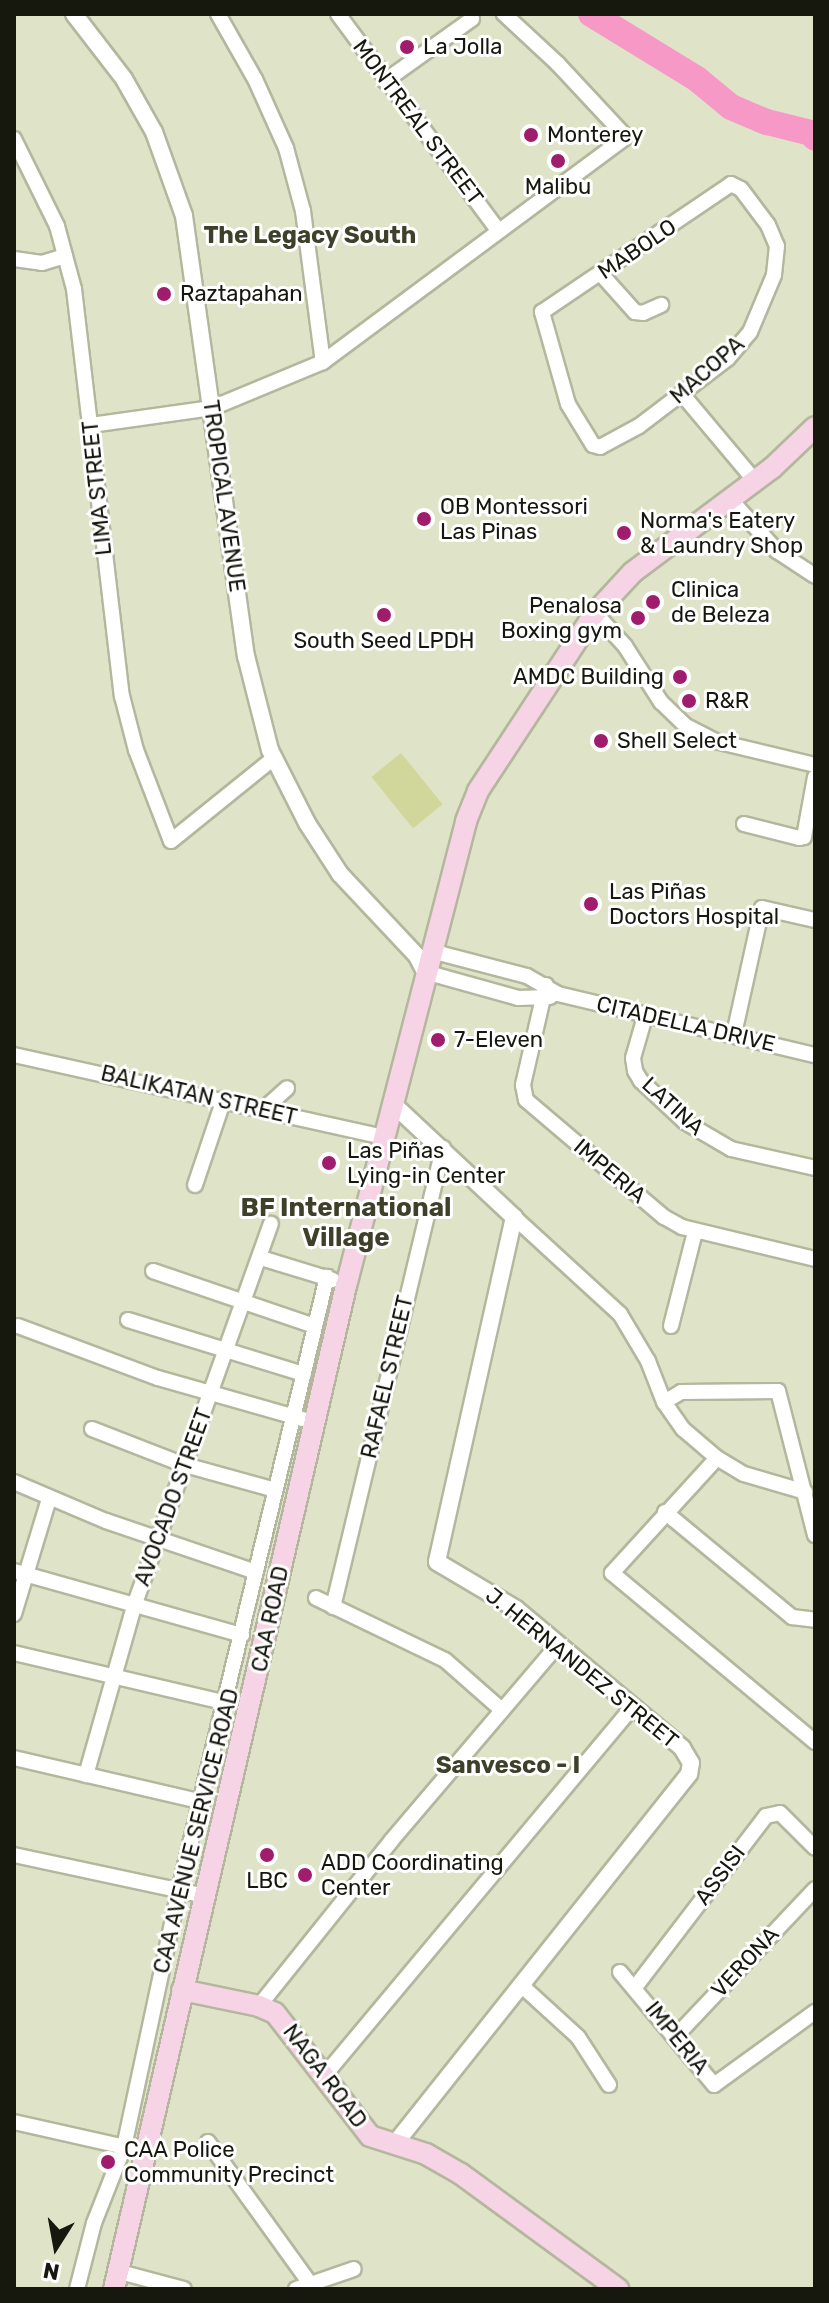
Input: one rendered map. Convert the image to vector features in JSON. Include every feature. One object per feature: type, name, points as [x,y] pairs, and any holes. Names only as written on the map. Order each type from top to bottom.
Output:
[{"type":"main road","name":"CAA ROAD","points":[[117,2281],[346,1286],[425,960],[466,821],[478,791],[595,613],[633,572],[755,481],[815,427]]},
{"type":"main road","name":"NAGA ROAD","points":[[182,1990],[259,2006],[282,2019],[370,2136],[426,2154],[461,2174],[618,2289]]},
{"type":"street","name":"TROPICAL AVENUE","points":[[74,14],[124,79],[154,132],[176,188],[190,244],[246,656],[263,728],[274,758],[307,823],[340,874],[425,960]]},
{"type":"street","points":[[218,14],[255,79],[286,148],[303,211],[323,362]]},
{"type":"street","name":"MONTREAL STREET","points":[[338,14],[498,230]]},
{"type":"street","points":[[91,425],[212,408],[323,362],[626,137],[558,64],[504,14]]},
{"type":"street","points":[[385,81],[472,19]]},
{"type":"street","name":"LIMA STREET","points":[[14,139],[46,199],[74,289],[122,696],[136,750],[171,841],[274,758]]},
{"type":"street","name":"MABOLO","points":[[600,447],[585,437],[568,404],[542,312],[731,184]]},
{"type":"street","name":"MACOPA","points":[[600,447],[619,439],[682,394],[727,359],[750,332],[774,275],[777,246],[741,189],[731,184]]},
{"type":"street","points":[[14,259],[42,263],[65,256]]},
{"type":"street","points":[[601,274],[635,312],[643,313],[661,305]]},
{"type":"street","points":[[682,394],[755,481]]},
{"type":"street","points":[[730,499],[777,551],[815,576]]},
{"type":"street","points":[[595,613],[625,646],[661,702],[686,726],[715,741],[815,765]]},
{"type":"street","points":[[744,824],[804,837],[815,777]]},
{"type":"street","points":[[734,1034],[762,908],[815,920]]},
{"type":"street","name":"CITADELLA DRIVE","points":[[425,960],[497,970],[549,993],[646,1013],[815,1055]]},
{"type":"street","name":"CITADELLA DRIVE","points":[[425,960],[491,991],[518,998],[549,993]]},
{"type":"street","points":[[491,991],[497,970]]},
{"type":"street","name":"IMPERIA","points":[[549,993],[523,1085],[526,1100],[664,1217],[695,1232],[815,1259]]},
{"type":"street","name":"LATINA","points":[[646,1013],[633,1058],[635,1071],[641,1081],[685,1122],[731,1149],[815,1168]]},
{"type":"street","name":"BALIKATAN STREET","points":[[14,1055],[224,1099],[383,1137]]},
{"type":"street","points":[[264,1109],[287,1088]]},
{"type":"street","points":[[195,1185],[224,1099]]},
{"type":"street","points":[[392,1103],[620,1314],[648,1361],[664,1402],[683,1429],[717,1458],[744,1474],[805,1492]]},
{"type":"street","name":"RAFAEL STREET","points":[[333,1607],[443,1148]]},
{"type":"street","name":"J. HERNANDEZ STREET","points":[[394,2145],[691,1771],[682,1748],[487,1588],[441,1566],[436,1556],[514,1217]]},
{"type":"street","name":"AVOCADO STREET","points":[[86,1775],[134,1606],[271,1224]]},
{"type":"street","points":[[671,1326],[695,1232]]},
{"type":"street","points":[[261,1258],[327,1277],[346,1286]]},
{"type":"street","points":[[153,1271],[315,1326]]},
{"type":"street","name":"CAA AVENUE SERVICE ROAD","points":[[77,2289],[94,2223],[124,2147],[179,1890],[227,1703],[327,1277]]},
{"type":"street","points":[[128,1320],[304,1374]]},
{"type":"street","points":[[18,1326],[210,1395],[314,1422]]},
{"type":"street","points":[[664,1402],[681,1392],[778,1391],[815,1535]]},
{"type":"street","points":[[92,1429],[185,1465],[275,1490]]},
{"type":"street","points":[[717,1458],[613,1570],[613,1577],[815,1742]]},
{"type":"street","points":[[14,1482],[49,1499],[159,1540],[256,1572]]},
{"type":"street","points":[[14,1614],[19,1573],[49,1499]]},
{"type":"street","points":[[665,1512],[792,1617],[815,1620]]},
{"type":"street","points":[[19,1573],[242,1635]]},
{"type":"street","points":[[316,1598],[445,1660],[502,1710]]},
{"type":"street","points":[[259,2006],[558,1645]]},
{"type":"street","points":[[14,1653],[112,1679],[227,1703]]},
{"type":"street","points":[[324,2076],[632,1707]]},
{"type":"street","points":[[14,1758],[203,1802]]},
{"type":"street","name":"ASSISI","points":[[636,1986],[766,1816],[780,1813],[815,1848]]},
{"type":"street","points":[[14,1855],[205,1896]]},
{"type":"street","name":"VERONA","points":[[676,2036],[815,1889]]},
{"type":"street","name":"IMPERIA","points":[[620,1972],[636,1986],[714,2085],[815,2012]]},
{"type":"street","points":[[521,1985],[558,2015],[578,2037],[609,2085]]},
{"type":"street","points":[[14,2122],[147,2152]]},
{"type":"street","points":[[208,2142],[313,2287]]},
{"type":"street","points":[[296,2289],[313,2287],[354,2269]]},
{"type":"street","points":[[117,2281],[184,2289]]},
{"type":"green space","points":[[401,753],[443,804],[413,828],[371,777]]},
{"type":"waterway","points":[[591,14],[697,79],[731,107],[767,122],[811,133],[815,138]]},
{"type":"place","name":"La Jolla","points":[[407,47]]},
{"type":"place","name":"Monterey","points":[[531,135]]},
{"type":"place","name":"Malibu","points":[[558,161]]},
{"type":"place","name":"Raztapahan","points":[[164,294]]},
{"type":"place","name":"OB Montessori Las Pinas","points":[[424,519]]},
{"type":"place","name":"Norma's Eatery & Laundry Shop","points":[[624,533]]},
{"type":"place","name":"Clinica de Beleza","points":[[653,602]]},
{"type":"place","name":"South Seed LPDH","points":[[384,615]]},
{"type":"place","name":"Penalosa Boxing gym","points":[[638,618]]},
{"type":"place","name":"AMDC Building","points":[[680,677]]},
{"type":"place","name":"R&R","points":[[689,701]]},
{"type":"place","name":"Shell Select","points":[[601,741]]},
{"type":"place","name":"Las Piñas Doctors Hospital","points":[[591,904]]},
{"type":"place","name":"7-Eleven","points":[[438,1040]]},
{"type":"place","name":"Las Piñas Lying-in Center","points":[[329,1163]]},
{"type":"place","name":"LBC","points":[[267,1855]]},
{"type":"place","name":"ADD Coordinating Center","points":[[305,1875]]},
{"type":"place","name":"CAA Police Community Precinct","points":[[108,2162]]},
{"type":"district","name":"The Legacy South","points":[[310,236]]},
{"type":"district","name":"BF International Village","points":[[346,1223]]},
{"type":"district","name":"Sanvesco - I","points":[[508,1766]]}]
